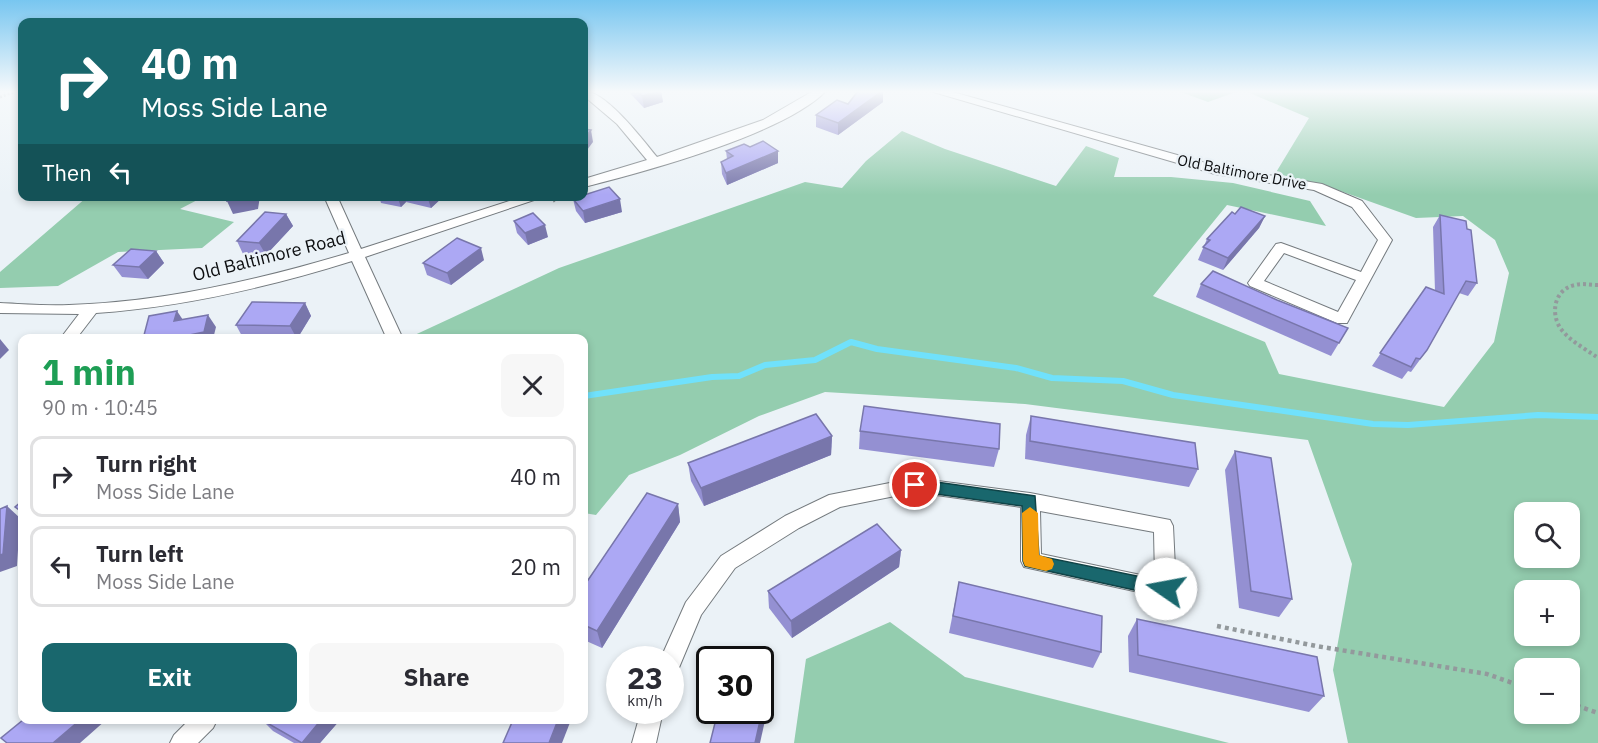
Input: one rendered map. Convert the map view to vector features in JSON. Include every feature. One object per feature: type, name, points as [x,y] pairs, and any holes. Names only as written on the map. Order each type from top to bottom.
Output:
[{"type":"street","points":[[624,126],[654,161]]},
{"type":"street","points":[[588,182],[720,140],[755,126]]},
{"type":"street","name":"Old Baltimore Drive","points":[[1058,126],[1219,171],[1317,187],[1357,204],[1385,240],[1342,319],[1255,283],[1281,247],[1364,278]]},
{"type":"street","points":[[332,201],[392,334]]},
{"type":"street","name":"Old Baltimore Road","points":[[0,308],[91,309],[183,298],[266,280],[524,201]]},
{"type":"street","points":[[72,334],[91,309]]},
{"type":"street","points":[[677,646],[693,609],[728,562],[792,522],[836,500],[915,485],[1029,501],[1163,526],[1166,589],[1031,561],[1029,501]]},
{"type":"street","points":[[182,743],[201,724]]},
{"type":"street","points":[[644,743],[649,724]]},
{"type":"path","points":[[1598,285],[1572,284],[1563,290],[1556,300],[1554,312],[1561,329],[1598,358]]},
{"type":"path","points":[[1217,626],[1316,646],[1487,674],[1514,683]]},
{"type":"path","points":[[1580,707],[1598,713]]},
{"type":"green space","points":[[1304,126],[1598,126],[1598,743],[1348,743],[1333,670],[1352,564],[1308,440],[1025,404],[825,392],[759,416],[680,455],[629,475],[596,515],[588,514],[588,334],[417,334],[559,268],[805,182],[842,188],[866,161],[902,131],[945,149],[1056,186],[1086,146],[1119,158],[1114,177],[1171,177],[1233,183],[1310,201],[1326,226],[1227,205],[1153,296],[1265,342],[1279,374],[1444,407],[1494,342],[1509,273],[1495,240],[1463,216],[1416,218],[1318,183],[1272,179]]},
{"type":"green space","points":[[82,201],[195,201],[180,209],[234,222],[202,248],[118,252],[58,286],[0,288],[0,272]]},
{"type":"green space","points":[[890,622],[965,677],[1229,743],[794,743],[806,659]]},
{"type":"building","points":[[763,141],[778,151],[726,173],[721,162],[733,156],[726,151],[744,144],[750,147]]},
{"type":"building","points":[[609,187],[620,199],[583,211],[575,201],[588,201],[588,194]]},
{"type":"building","points":[[1241,207],[1265,216],[1228,258],[1203,247],[1210,240],[1207,239],[1232,212],[1235,214]]},
{"type":"building","points":[[265,212],[286,214],[259,243],[237,241]]},
{"type":"building","points":[[533,213],[545,225],[525,233],[514,221]]},
{"type":"building","points":[[1440,215],[1466,221],[1467,229],[1471,230],[1477,283],[1466,281],[1427,350],[1420,359],[1416,358],[1411,367],[1380,353],[1426,287],[1444,294]]},
{"type":"building","points":[[457,238],[481,248],[447,273],[423,263]]},
{"type":"building","points":[[131,249],[156,251],[139,267],[113,265]]},
{"type":"building","points":[[1213,271],[1277,300],[1348,328],[1339,343],[1201,284]]},
{"type":"building","points":[[252,302],[305,303],[290,326],[236,325]]},
{"type":"building","points":[[177,311],[174,321],[208,315],[204,332],[194,334],[144,334],[149,316]]},
{"type":"building","points":[[864,406],[1000,424],[999,449],[860,431]]},
{"type":"building","points":[[816,414],[832,436],[701,488],[688,463]]},
{"type":"building","points":[[1031,416],[1195,443],[1198,469],[1030,441]]},
{"type":"building","points":[[1235,451],[1271,458],[1292,599],[1251,591]]},
{"type":"building","points":[[647,493],[678,504],[597,631],[588,627],[588,580]]},
{"type":"building","points":[[7,506],[3,554],[0,555],[0,509]]},
{"type":"building","points":[[877,524],[901,550],[791,621],[768,591]]},
{"type":"building","points":[[959,582],[1102,616],[1101,652],[953,616]]},
{"type":"building","points":[[1137,619],[1317,657],[1324,696],[1138,655]]},
{"type":"building","points":[[18,724],[75,724],[53,743],[7,743],[1,738]]},
{"type":"building","points":[[269,724],[318,724],[302,743]]},
{"type":"building","points":[[511,724],[556,724],[549,743],[503,743]]},
{"type":"building","points":[[715,724],[759,724],[755,743],[710,743]]},
{"type":"waterway","points":[[588,395],[712,377],[739,376],[765,365],[815,360],[851,342],[877,349],[1016,368],[1052,378],[1123,381],[1173,395],[1373,424],[1408,425],[1538,415],[1598,417]]},
{"type":"slow traffic","points":[[1030,513],[1031,561],[1046,564]]},
{"type":"route","points":[[915,485],[1029,501],[1031,561],[1166,589]]}]
